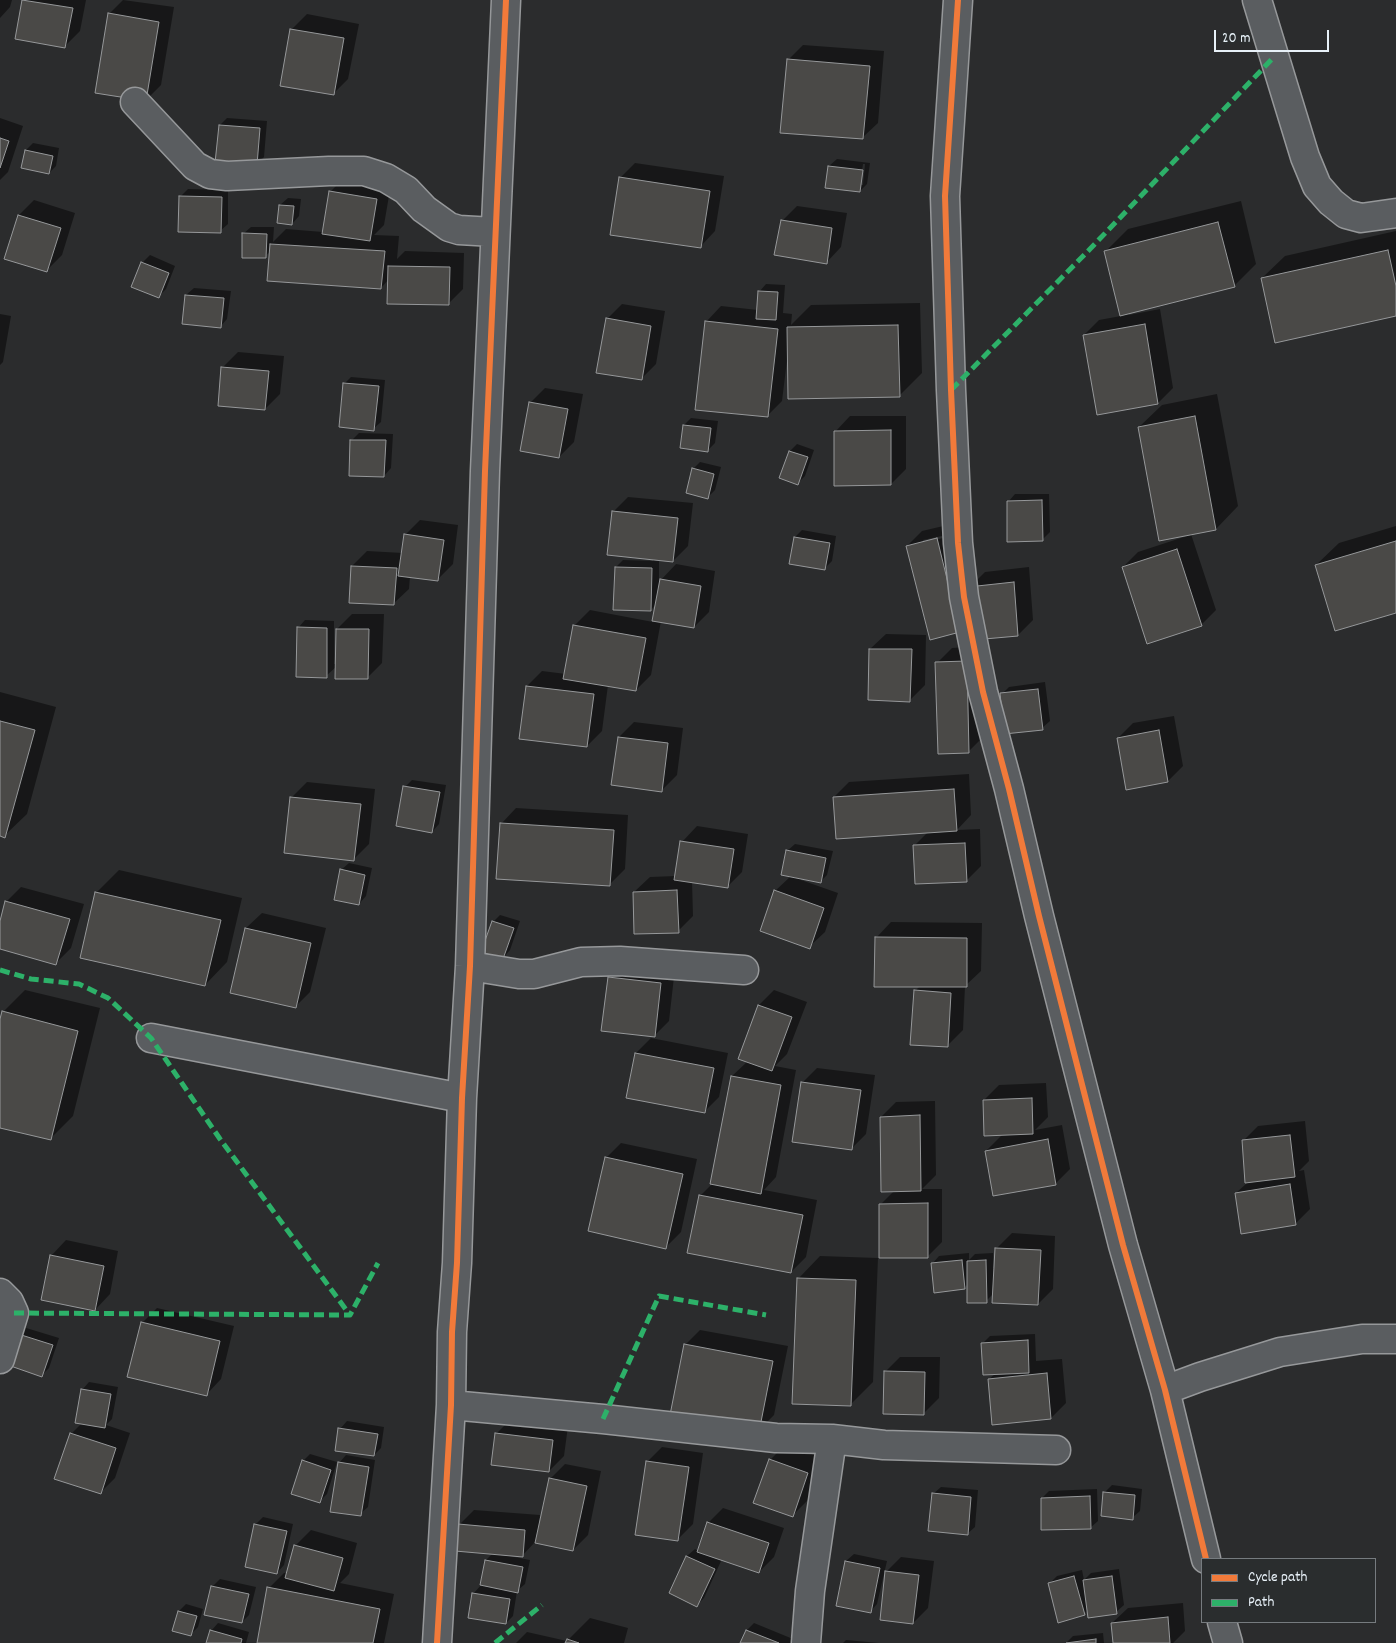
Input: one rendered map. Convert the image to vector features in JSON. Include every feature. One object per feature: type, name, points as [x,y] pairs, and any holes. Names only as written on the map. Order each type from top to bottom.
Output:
[{"type":"street","points":[[438,1643],[452,1404],[452,1332],[457,1263],[462,1098],[470,966],[494,232],[506,0]]},
{"type":"street","points":[[958,0],[946,196],[951,390],[958,543],[964,596],[983,692],[1009,789],[1039,916],[1123,1245],[1165,1390],[1206,1558]]},
{"type":"street","points":[[1257,0],[1305,157],[1317,186],[1331,202],[1346,214],[1361,218],[1396,214]]},
{"type":"street","points":[[135,102],[195,166],[210,174],[227,176],[364,171],[386,178],[406,190],[424,209],[449,227],[459,230],[494,232]]},
{"type":"street","points":[[470,966],[518,974],[534,974],[581,962],[620,961],[744,970]]},
{"type":"street","points":[[151,1038],[462,1098]]},
{"type":"street","points":[[0,1292],[14,1313],[0,1359]]},
{"type":"street","points":[[1165,1390],[1280,1352],[1362,1340],[1396,1339]]},
{"type":"street","points":[[452,1404],[776,1438],[832,1439],[884,1445],[1056,1450]]},
{"type":"street","points":[[806,1643],[810,1592],[832,1439]]},
{"type":"street","points":[[1222,1623],[1228,1643]]},
{"type":"building","points":[[22,0],[73,8],[65,48],[15,39]]},
{"type":"building","points":[[108,13],[159,22],[146,101],[95,93]]},
{"type":"building","points":[[290,29],[344,38],[334,95],[280,86]]},
{"type":"building","points":[[787,59],[870,66],[863,139],[780,133]]},
{"type":"building","points":[[219,125],[260,128],[257,165],[215,163]]},
{"type":"building","points":[[0,138],[9,141],[0,168]]},
{"type":"building","points":[[25,150],[53,156],[49,174],[21,168]]},
{"type":"building","points":[[828,166],[863,170],[860,192],[825,188]]},
{"type":"building","points":[[619,177],[710,191],[701,248],[610,235]]},
{"type":"building","points":[[329,191],[377,199],[370,241],[322,234]]},
{"type":"building","points":[[179,196],[222,197],[221,233],[178,232]]},
{"type":"building","points":[[279,205],[294,206],[292,225],[277,223]]},
{"type":"building","points":[[18,215],[61,228],[47,272],[4,259]]},
{"type":"building","points":[[781,220],[832,228],[827,264],[774,255]]},
{"type":"building","points":[[1218,222],[1235,287],[1120,316],[1104,251]]},
{"type":"building","points":[[242,233],[267,234],[266,258],[242,258]]},
{"type":"building","points":[[270,244],[385,251],[381,289],[267,281]]},
{"type":"building","points":[[1388,250],[1396,286],[1396,316],[1275,343],[1261,278]]},
{"type":"building","points":[[141,262],[169,273],[159,298],[131,287]]},
{"type":"building","points":[[388,266],[450,267],[449,305],[387,304]]},
{"type":"building","points":[[758,291],[778,292],[776,320],[756,319]]},
{"type":"building","points":[[185,295],[224,298],[221,328],[182,324]]},
{"type":"building","points":[[606,318],[651,326],[642,380],[596,373]]},
{"type":"building","points":[[705,321],[778,329],[768,417],[695,410]]},
{"type":"building","points":[[1145,324],[1158,404],[1097,415],[1083,335]]},
{"type":"building","points":[[898,325],[900,397],[788,399],[787,327]]},
{"type":"building","points":[[221,367],[269,371],[265,410],[218,406]]},
{"type":"building","points":[[343,383],[379,386],[374,431],[339,427]]},
{"type":"building","points":[[529,402],[568,409],[559,458],[520,451]]},
{"type":"building","points":[[1195,416],[1216,530],[1159,541],[1138,427]]},
{"type":"building","points":[[683,425],[711,428],[708,452],[680,448]]},
{"type":"building","points":[[891,430],[891,485],[834,486],[834,431]]},
{"type":"building","points":[[350,440],[386,440],[384,477],[349,476]]},
{"type":"building","points":[[789,451],[808,457],[798,485],[779,478]]},
{"type":"building","points":[[692,468],[714,474],[708,499],[686,493]]},
{"type":"building","points":[[1042,500],[1043,541],[1007,542],[1007,501]]},
{"type":"building","points":[[612,511],[678,518],[673,562],[607,555]]},
{"type":"building","points":[[404,534],[444,540],[438,581],[398,576]]},
{"type":"building","points":[[794,537],[830,543],[825,570],[789,564]]},
{"type":"building","points":[[937,538],[960,632],[930,640],[906,546]]},
{"type":"building","points":[[1396,541],[1396,613],[1335,631],[1315,565]]},
{"type":"building","points":[[1177,549],[1202,626],[1147,644],[1122,567]]},
{"type":"building","points":[[351,566],[397,568],[394,605],[349,603]]},
{"type":"building","points":[[615,567],[652,568],[651,611],[613,610]]},
{"type":"building","points":[[660,579],[701,586],[694,628],[652,621]]},
{"type":"building","points":[[1014,582],[1018,636],[973,640],[968,587]]},
{"type":"building","points":[[573,625],[646,638],[636,691],[563,679]]},
{"type":"building","points":[[297,627],[327,628],[327,678],[296,677]]},
{"type":"building","points":[[336,629],[369,629],[368,679],[335,679]]},
{"type":"building","points":[[869,649],[912,649],[910,702],[868,700]]},
{"type":"building","points":[[967,661],[969,753],[938,754],[935,662]]},
{"type":"building","points":[[526,686],[594,694],[587,747],[519,739]]},
{"type":"building","points":[[1038,689],[1043,730],[1004,734],[1000,693]]},
{"type":"building","points":[[0,721],[35,730],[5,838],[0,836]]},
{"type":"building","points":[[1159,730],[1168,782],[1126,790],[1117,738]]},
{"type":"building","points":[[618,737],[668,743],[662,792],[611,785]]},
{"type":"building","points":[[403,786],[440,792],[432,833],[396,826]]},
{"type":"building","points":[[954,789],[957,831],[836,839],[833,797]]},
{"type":"building","points":[[290,797],[361,804],[354,861],[284,853]]},
{"type":"building","points":[[500,823],[614,830],[610,886],[496,879]]},
{"type":"building","points":[[680,841],[734,849],[728,888],[674,880]]},
{"type":"building","points":[[965,843],[967,882],[915,884],[913,845]]},
{"type":"building","points":[[786,850],[826,858],[821,883],[781,875]]},
{"type":"building","points":[[340,869],[365,875],[359,905],[334,900]]},
{"type":"building","points":[[677,890],[679,933],[634,934],[633,892]]},
{"type":"building","points":[[774,890],[824,908],[810,949],[760,931]]},
{"type":"building","points":[[95,892],[221,920],[205,986],[80,958]]},
{"type":"building","points":[[5,901],[70,919],[56,965],[0,949],[0,921]]},
{"type":"building","points":[[492,921],[514,928],[503,959],[481,952]]},
{"type":"building","points":[[245,928],[311,943],[296,1008],[230,993]]},
{"type":"building","points":[[875,937],[967,938],[967,987],[874,987]]},
{"type":"building","points":[[608,977],[661,983],[655,1037],[601,1031]]},
{"type":"building","points":[[914,990],[951,993],[948,1047],[910,1045]]},
{"type":"building","points":[[758,1005],[792,1017],[772,1071],[738,1059]]},
{"type":"building","points":[[2,1011],[78,1031],[51,1140],[0,1128],[0,1019]]},
{"type":"building","points":[[635,1053],[714,1068],[705,1113],[626,1098]]},
{"type":"building","points":[[731,1076],[781,1085],[761,1194],[710,1184]]},
{"type":"building","points":[[801,1082],[861,1090],[852,1150],[792,1142]]},
{"type":"building","points":[[1032,1098],[1033,1134],[984,1136],[983,1100]]},
{"type":"building","points":[[920,1115],[921,1191],[881,1192],[880,1117]]},
{"type":"building","points":[[1290,1135],[1295,1177],[1245,1183],[1242,1140]]},
{"type":"building","points":[[1048,1139],[1056,1185],[993,1196],[985,1151]]},
{"type":"building","points":[[605,1157],[683,1174],[666,1249],[588,1231]]},
{"type":"building","points":[[1290,1184],[1296,1225],[1241,1234],[1235,1193]]},
{"type":"building","points":[[699,1195],[803,1215],[791,1273],[687,1253]]},
{"type":"building","points":[[928,1203],[928,1258],[879,1258],[879,1204]]},
{"type":"building","points":[[995,1248],[1041,1250],[1038,1305],[992,1303]]},
{"type":"building","points":[[50,1255],[104,1266],[95,1311],[41,1300]]},
{"type":"building","points":[[962,1260],[965,1289],[934,1293],[931,1263]]},
{"type":"building","points":[[986,1260],[987,1303],[967,1303],[967,1261]]},
{"type":"building","points":[[797,1278],[856,1280],[851,1406],[792,1404]]},
{"type":"building","points":[[141,1322],[220,1341],[207,1396],[127,1377]]},
{"type":"building","points":[[15,1333],[53,1345],[42,1377],[5,1364]]},
{"type":"building","points":[[1028,1340],[1029,1373],[983,1375],[981,1343]]},
{"type":"building","points":[[684,1344],[773,1361],[759,1432],[670,1415]]},
{"type":"building","points":[[884,1371],[925,1372],[924,1415],[883,1414]]},
{"type":"building","points":[[1047,1373],[1051,1419],[992,1425],[988,1379]]},
{"type":"building","points":[[81,1389],[111,1394],[105,1428],[75,1423]]},
{"type":"building","points":[[338,1428],[378,1434],[374,1456],[335,1451]]},
{"type":"building","points":[[70,1433],[116,1448],[101,1494],[54,1479]]},
{"type":"building","points":[[495,1433],[553,1440],[549,1472],[491,1465]]},
{"type":"building","points":[[769,1459],[808,1473],[793,1517],[753,1503]]},
{"type":"building","points":[[302,1460],[331,1470],[320,1503],[291,1494]]},
{"type":"building","points":[[646,1461],[689,1467],[678,1541],[635,1535]]},
{"type":"building","points":[[338,1462],[369,1467],[361,1516],[330,1512]]},
{"type":"building","points":[[549,1478],[587,1486],[573,1551],[535,1543]]},
{"type":"building","points":[[1103,1492],[1135,1495],[1133,1520],[1101,1516]]},
{"type":"building","points":[[932,1493],[971,1497],[968,1535],[928,1531]]},
{"type":"building","points":[[1090,1496],[1091,1529],[1041,1530],[1041,1498]]},
{"type":"building","points":[[707,1522],[769,1543],[759,1573],[697,1552]]},
{"type":"building","points":[[254,1524],[287,1531],[277,1574],[245,1567]]},
{"type":"building","points":[[458,1524],[525,1530],[523,1557],[455,1551]]},
{"type":"building","points":[[294,1545],[343,1558],[334,1591],[285,1578]]},
{"type":"building","points":[[686,1556],[715,1569],[697,1607],[669,1593]]},
{"type":"building","points":[[485,1560],[523,1567],[518,1593],[480,1585]]},
{"type":"building","points":[[845,1561],[880,1568],[871,1613],[836,1606]]},
{"type":"building","points":[[885,1571],[919,1575],[913,1624],[880,1620]]},
{"type":"building","points":[[1074,1576],[1085,1615],[1058,1623],[1048,1583]]},
{"type":"building","points":[[1112,1576],[1117,1614],[1088,1618],[1083,1580]]},
{"type":"building","points":[[211,1586],[249,1594],[242,1623],[204,1615]]},
{"type":"building","points":[[267,1587],[380,1609],[373,1643],[257,1643]]},
{"type":"building","points":[[472,1593],[510,1599],[506,1624],[468,1618]]},
{"type":"building","points":[[178,1611],[197,1616],[191,1636],[172,1631]]},
{"type":"building","points":[[1168,1617],[1170,1643],[1113,1643],[1111,1623]]},
{"type":"building","points":[[210,1630],[242,1639],[241,1643],[206,1643]]},
{"type":"building","points":[[746,1630],[779,1643],[740,1643]]},
{"type":"building","points":[[567,1639],[579,1643],[565,1643]]},
{"type":"building","points":[[1096,1639],[1096,1643],[1066,1643]]},
{"type":"marked path","points":[[951,390],[1090,249],[1274,57]]},
{"type":"marked path","points":[[0,970],[31,979],[79,984],[108,998],[151,1038],[220,1139],[350,1315]]},
{"type":"marked path","points":[[14,1313],[350,1315],[378,1263]]},
{"type":"marked path","points":[[603,1419],[659,1296],[766,1315]]},
{"type":"marked path","points":[[495,1643],[542,1605]]},
{"type":"cycle path","points":[[437,1643],[451,1405],[452,1332],[457,1263],[462,1098],[470,966],[485,471],[506,0]]},
{"type":"cycle path","points":[[958,0],[945,196],[958,543],[964,597],[983,692],[1009,789],[1039,916],[1123,1245],[1165,1390],[1206,1558]]}]
